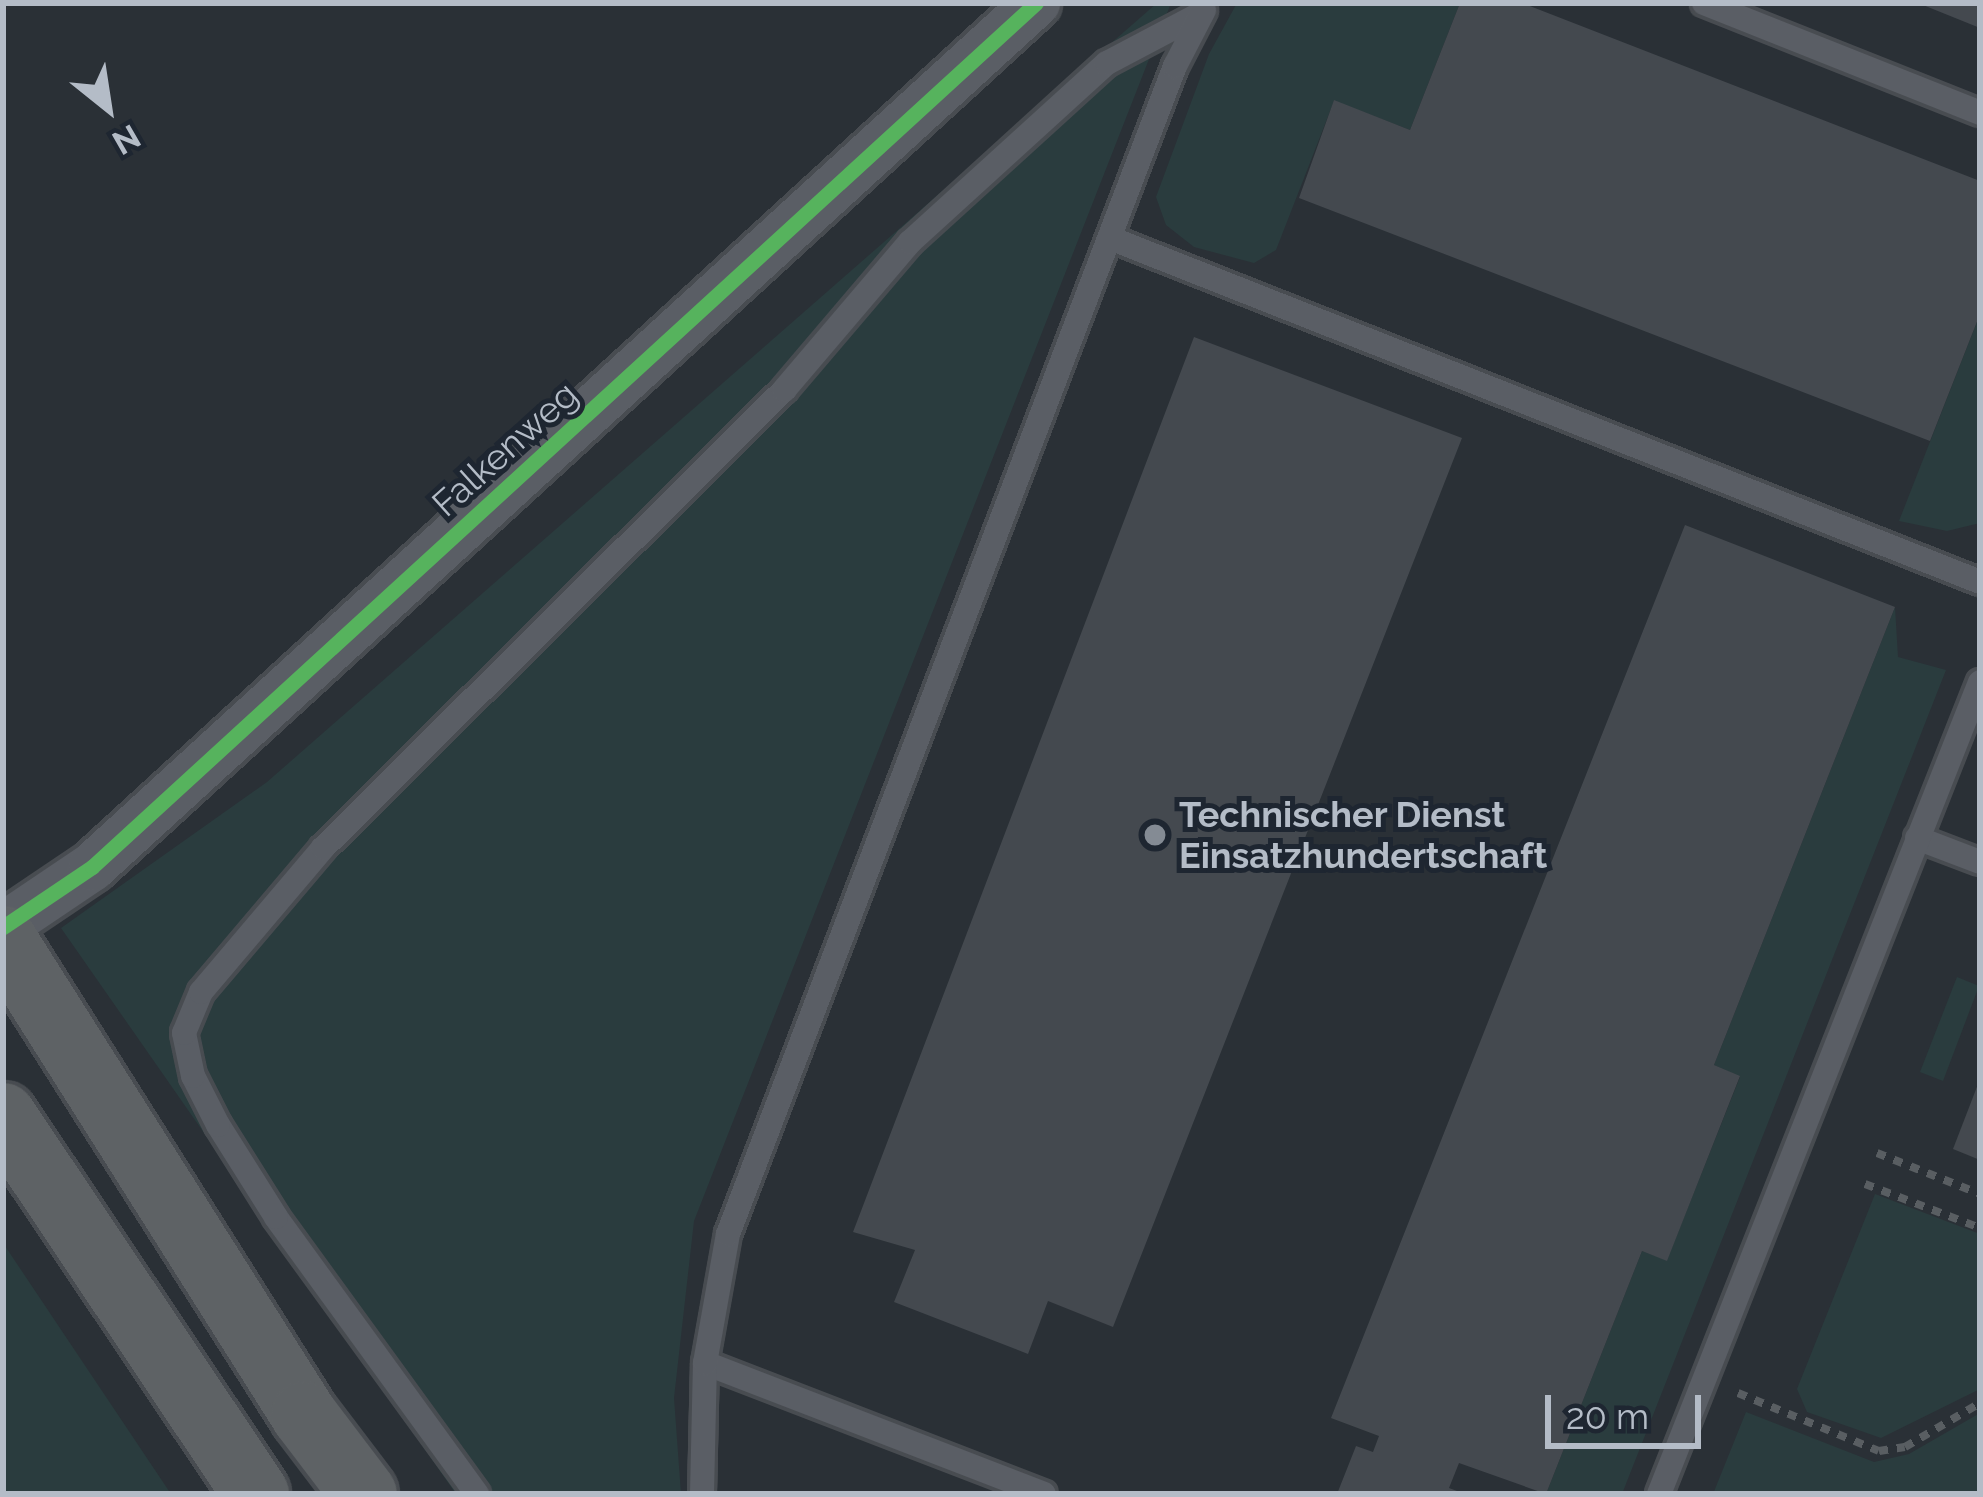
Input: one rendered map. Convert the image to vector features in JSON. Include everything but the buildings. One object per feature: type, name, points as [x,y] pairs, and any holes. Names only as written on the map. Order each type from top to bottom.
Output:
[{"type":"highway","points":[[18,963],[304,1415],[364,1494]]},
{"type":"highway","points":[[3,1116],[256,1494]]},
{"type":"street","name":"Falkenweg","points":[[3,927],[92,867],[1036,3]]},
{"type":"lane","points":[[1704,3],[1980,113]]},
{"type":"lane","points":[[702,1494],[705,1363],[728,1234],[1115,240],[1175,66],[1205,8]]},
{"type":"lane","points":[[477,1494],[276,1217],[218,1125],[193,1076],[184,1034],[201,992],[323,848],[784,390],[910,242],[1107,63],[1205,8]]},
{"type":"lane","points":[[1115,240],[1980,581]]},
{"type":"lane","points":[[1659,1494],[1980,682]]},
{"type":"lane","points":[[1917,838],[1980,862]]},
{"type":"lane","points":[[705,1363],[1044,1494]]},
{"type":"path","points":[[1877,1153],[1980,1194]]},
{"type":"path","points":[[1865,1184],[1980,1227]]},
{"type":"path","points":[[1738,1393],[1880,1451],[1905,1447],[1980,1403]]},
{"type":"shaded area","points":[[1157,3],[1171,3],[694,1221],[674,1398],[681,1494],[456,1494],[61,928],[267,782]]},
{"type":"shaded area","points":[[1237,3],[1460,3],[1410,130],[1334,101],[1276,250],[1254,263],[1194,247],[1166,225],[1156,197],[1209,54]]},
{"type":"shaded area","points":[[1980,314],[1980,523],[1947,531],[1899,521]]},
{"type":"shaded area","points":[[1895,607],[1898,657],[1946,670],[1622,1494],[1546,1494],[1642,1251],[1667,1260],[1740,1077],[1714,1065]]},
{"type":"shaded area","points":[[1957,977],[1979,986],[1943,1081],[1920,1072]]},
{"type":"shaded area","points":[[1875,1194],[1980,1234],[1980,1389],[1881,1438],[1807,1412],[1797,1389]]},
{"type":"shaded area","points":[[3,1243],[171,1494],[3,1494]]},
{"type":"shaded area","points":[[1746,1412],[1874,1462],[1909,1454],[1980,1413],[1980,1494],[1713,1494]]},
{"type":"cycle path","points":[[3,927],[92,867],[1036,3]]},
{"type":"place","name":"Technischer Dienst Einsatzhundertschaft","points":[[1155,835]]}]
